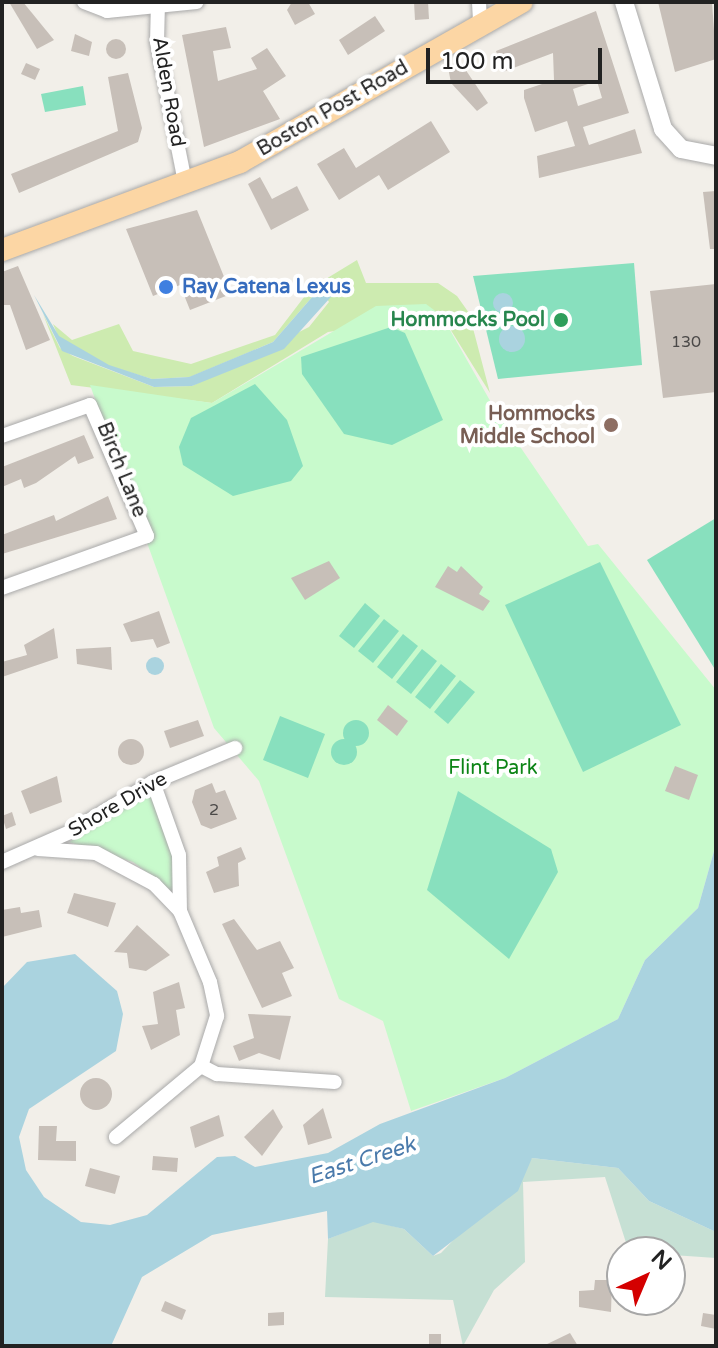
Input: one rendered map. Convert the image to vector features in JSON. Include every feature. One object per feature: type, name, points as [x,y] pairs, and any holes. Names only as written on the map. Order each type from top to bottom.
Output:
[{"type":"main road","name":"Boston Post Road","points":[[2,250],[185,182],[281,142],[480,12],[522,2]]},
{"type":"street","points":[[84,2],[107,11],[197,2]]},
{"type":"street","points":[[624,2],[663,129],[681,149],[716,156]]},
{"type":"street","name":"Alden Road","points":[[157,6],[185,182]]},
{"type":"street","name":"Birch Lane","points":[[2,436],[90,405],[147,536],[2,588]]},
{"type":"street","name":"Shore Drive","points":[[2,862],[38,849],[153,782],[235,748]]},
{"type":"street","points":[[116,1137],[201,1066],[215,1001],[180,911],[179,855],[153,782]]},
{"type":"street","points":[[38,849],[116,860],[180,911]]},
{"type":"street","points":[[201,1066],[217,1074],[335,1082]]},
{"type":"green space","points":[[83,86],[86,105],[45,112],[41,94]]},
{"type":"green space","points":[[357,260],[366,283],[438,283],[457,296],[469,313],[490,393],[442,316],[328,332],[212,403],[71,385],[43,314],[60,348],[73,356],[154,387],[192,386],[309,327],[329,302],[320,288],[273,342],[190,377],[152,379],[109,366],[65,342],[58,336],[53,324],[72,340],[119,324],[133,351],[191,364],[275,335],[311,288]]},
{"type":"green space","name":"Hommocks Pool","points":[[634,263],[642,365],[498,379],[473,276]]},
{"type":"green space","name":"Flint Park","points":[[426,304],[442,316],[497,413],[588,546],[598,544],[716,690],[716,844],[698,908],[645,960],[618,1019],[505,1078],[411,1111],[383,1021],[339,999],[259,781],[214,728],[90,385],[212,403],[376,306]]},
{"type":"green space","points":[[391,327],[405,333],[443,420],[392,445],[344,434],[302,374],[301,357]]},
{"type":"green space","points":[[255,384],[287,420],[303,466],[291,481],[233,496],[183,465],[179,447],[191,418]]},
{"type":"green space","points":[[716,518],[716,671],[647,560]]},
{"type":"green space","points":[[600,562],[681,725],[583,772],[505,605]]},
{"type":"green space","points":[[365,603],[380,616],[354,648],[339,636]]},
{"type":"green space","points":[[384,619],[399,631],[373,663],[358,651]]},
{"type":"green space","points":[[403,634],[418,646],[392,679],[377,667]]},
{"type":"green space","points":[[422,649],[437,661],[411,694],[396,682]]},
{"type":"green space","points":[[441,664],[456,676],[430,709],[415,697]]},
{"type":"green space","points":[[460,680],[475,692],[448,724],[434,712]]},
{"type":"green space","points":[[280,716],[325,734],[308,778],[263,760]]},
{"type":"green space","points":[[356,720],[365,724],[369,733],[365,742],[356,746],[347,742],[343,733],[347,724]]},
{"type":"green space","points":[[344,739],[353,743],[357,752],[353,761],[344,765],[335,761],[331,752],[335,743]]},
{"type":"green space","points":[[151,791],[175,843],[174,893],[133,862],[69,842]]},
{"type":"green space","points":[[458,791],[551,849],[558,872],[509,959],[427,890]]},
{"type":"green space","points":[[532,1158],[618,1168],[649,1201],[716,1232],[716,1258],[686,1256],[686,1236],[624,1236],[605,1177],[523,1182],[525,1262],[494,1290],[463,1346],[453,1300],[325,1297],[328,1239],[373,1221],[404,1229],[433,1256],[441,1253]]},
{"type":"water","points":[[348,278],[284,349],[192,386],[154,387],[62,351],[34,295],[59,336],[109,365],[152,379],[189,377],[273,342],[320,288]]},
{"type":"water","points":[[503,293],[510,296],[513,303],[510,310],[503,313],[496,310],[493,303],[496,296]]},
{"type":"water","points":[[512,326],[521,330],[525,339],[521,348],[512,352],[503,348],[499,339],[503,330]]},
{"type":"water","points":[[155,657],[164,666],[155,675],[146,666]]},
{"type":"water","name":"East Creek","points":[[716,844],[716,1232],[649,1201],[618,1168],[532,1158],[518,1191],[433,1256],[404,1229],[373,1222],[328,1239],[327,1211],[212,1235],[142,1277],[111,1346],[2,1346],[2,988],[27,962],[75,954],[117,991],[123,1014],[116,1051],[29,1109],[19,1137],[26,1170],[44,1197],[81,1222],[110,1225],[147,1215],[217,1157],[235,1156],[255,1167],[328,1153],[380,1124],[505,1078],[618,1019],[645,960],[698,908]]},
{"type":"building","points":[[9,2],[23,2],[54,40],[37,49]]},
{"type":"building","points":[[292,2],[308,2],[315,14],[295,25],[287,10]]},
{"type":"building","points":[[414,2],[428,2],[429,19],[415,20]]},
{"type":"building","points":[[658,2],[712,2],[716,59],[675,72]]},
{"type":"building","points":[[596,11],[629,113],[583,127],[589,145],[635,129],[642,153],[539,178],[537,156],[575,146],[567,121],[535,132],[524,98],[524,90],[554,80],[553,53],[503,72],[496,51]],"holes":[[[597,81],[602,98],[578,106],[573,89]]]},
{"type":"building","points":[[375,16],[385,31],[348,55],[339,40]]},
{"type":"building","points":[[226,27],[231,48],[213,51],[218,81],[257,69],[251,58],[267,48],[286,76],[263,91],[280,119],[204,147],[182,35]]},
{"type":"building","points":[[75,34],[92,42],[89,56],[71,51]]},
{"type":"building","points":[[116,39],[123,42],[126,49],[123,56],[116,59],[109,56],[106,49],[109,42]]},
{"type":"building","points":[[459,60],[488,103],[477,111],[451,83],[448,67]]},
{"type":"building","points":[[26,63],[40,69],[35,80],[21,74]]},
{"type":"building","points":[[128,73],[142,128],[138,142],[19,193],[11,174],[118,131],[108,77]]},
{"type":"building","points":[[431,121],[450,152],[388,190],[379,175],[339,200],[317,164],[344,148],[356,168]]},
{"type":"building","points":[[260,177],[272,199],[297,186],[309,210],[271,230],[248,184]]},
{"type":"building","points":[[716,191],[716,249],[710,249],[703,192]]},
{"type":"building","points":[[197,210],[231,294],[190,310],[180,285],[153,296],[126,229]]},
{"type":"building","points":[[18,266],[50,340],[26,350],[10,305],[2,305],[2,272]]},
{"type":"building","points":[[716,284],[716,392],[663,398],[650,291]]},
{"type":"building","points":[[84,435],[94,458],[78,464],[75,456],[36,483],[24,488],[21,479],[2,487],[2,467]]},
{"type":"building","points":[[108,496],[117,519],[2,554],[2,535],[54,515],[56,521]]},
{"type":"building","points":[[329,561],[340,578],[305,600],[291,578]]},
{"type":"building","points":[[448,566],[457,572],[461,566],[483,587],[479,594],[490,601],[483,611],[435,587]]},
{"type":"building","points":[[159,611],[170,643],[157,648],[153,639],[131,642],[123,624]]},
{"type":"building","points":[[54,628],[58,658],[2,677],[2,662],[27,655],[24,645]]},
{"type":"building","points":[[111,647],[112,670],[77,664],[76,649]]},
{"type":"building","points":[[388,705],[408,721],[397,736],[377,720]]},
{"type":"building","points":[[198,720],[204,736],[170,748],[164,731]]},
{"type":"building","points":[[131,739],[140,743],[144,752],[140,761],[131,765],[122,761],[118,752],[122,743]]},
{"type":"building","points":[[675,766],[698,775],[689,800],[665,791]]},
{"type":"building","points":[[57,776],[62,802],[30,814],[21,791]]},
{"type":"building","points":[[212,783],[216,793],[225,790],[237,819],[211,829],[201,825],[192,802],[195,790]]},
{"type":"building","points":[[12,812],[16,825],[6,829],[2,816]]},
{"type":"building","points":[[241,847],[246,859],[238,863],[239,886],[214,893],[206,872],[219,866],[217,857]]},
{"type":"building","points":[[74,893],[116,903],[108,927],[67,913]]},
{"type":"building","points":[[20,907],[21,913],[39,910],[42,927],[2,937],[2,910]]},
{"type":"building","points":[[234,919],[257,950],[280,941],[294,968],[282,973],[292,996],[262,1008],[222,924]]},
{"type":"building","points":[[137,925],[170,955],[146,971],[129,968],[127,953],[114,952]]},
{"type":"building","points":[[179,982],[185,1008],[176,1010],[180,1035],[151,1050],[142,1026],[158,1024],[153,992]]},
{"type":"building","points":[[248,1014],[291,1016],[280,1060],[259,1053],[239,1061],[233,1046],[254,1038]]},
{"type":"building","points":[[96,1078],[107,1083],[112,1094],[107,1105],[96,1110],[85,1105],[80,1094],[85,1083]]},
{"type":"building","points":[[323,1108],[332,1138],[308,1145],[303,1125]]},
{"type":"building","points":[[273,1109],[283,1127],[262,1156],[244,1137]]},
{"type":"building","points":[[219,1115],[224,1136],[195,1148],[190,1127]]},
{"type":"building","points":[[39,1126],[57,1126],[56,1141],[76,1141],[76,1161],[38,1160]]},
{"type":"building","points":[[153,1156],[178,1158],[177,1172],[152,1170]]},
{"type":"building","points":[[90,1168],[120,1176],[115,1194],[85,1186]]},
{"type":"building","points":[[595,1280],[606,1280],[606,1311],[579,1307],[579,1291],[594,1290]]},
{"type":"building","points":[[165,1301],[186,1310],[182,1320],[161,1311]]},
{"type":"building","points":[[284,1312],[284,1325],[268,1326],[268,1313]]},
{"type":"building","points":[[703,1313],[716,1315],[716,1329],[701,1326]]},
{"type":"building","points":[[570,1333],[578,1346],[543,1346]]},
{"type":"building","points":[[429,1334],[441,1334],[441,1346],[429,1346]]},
{"type":"place","name":"Ray Catena Lexus","points":[[166,287]]},
{"type":"place","name":"Hommocks Pool","points":[[561,320]]},
{"type":"place","name":"Hommocks Middle School","points":[[611,425]]}]
